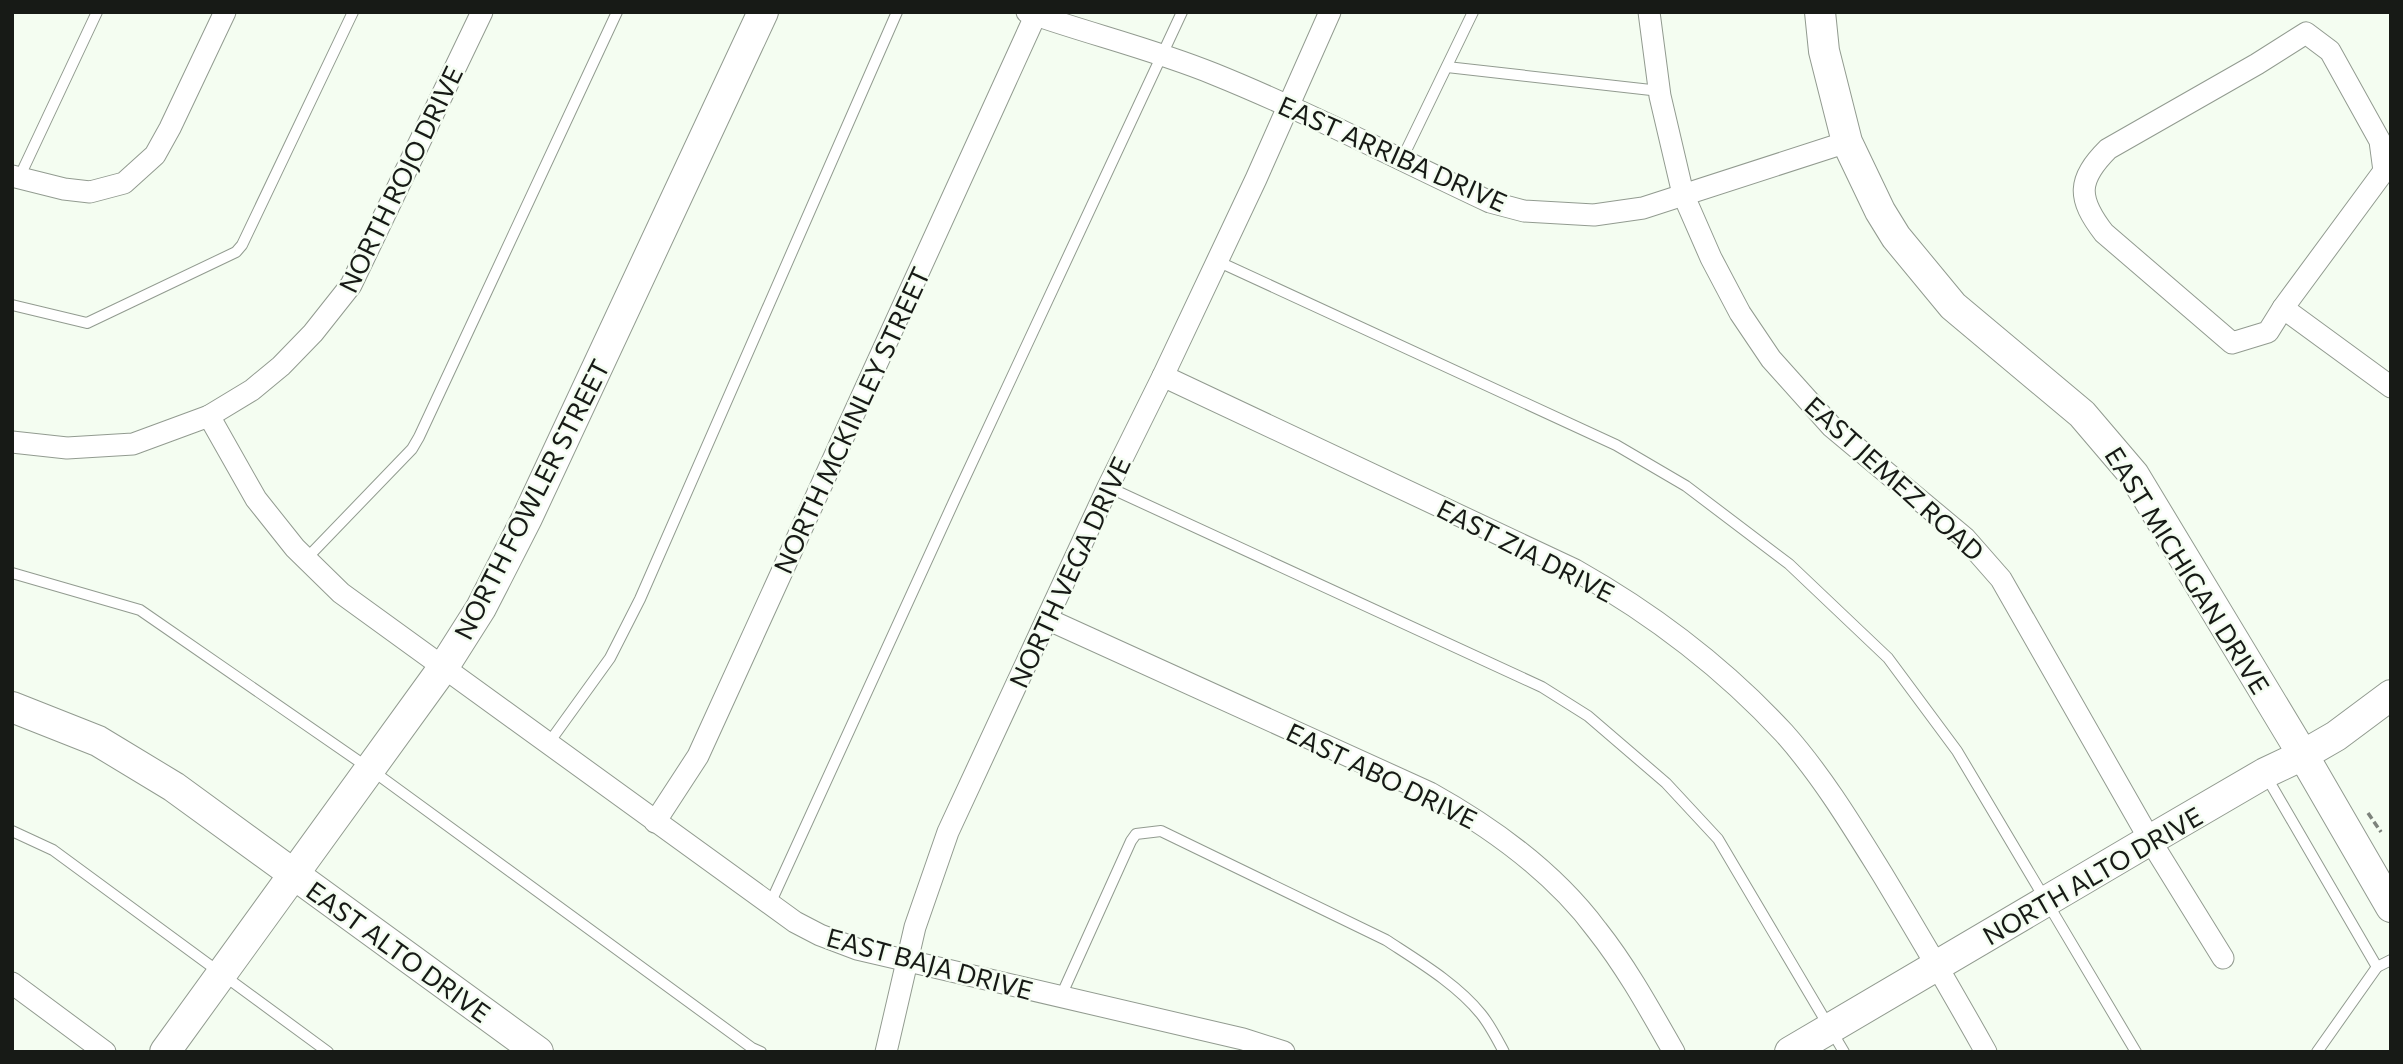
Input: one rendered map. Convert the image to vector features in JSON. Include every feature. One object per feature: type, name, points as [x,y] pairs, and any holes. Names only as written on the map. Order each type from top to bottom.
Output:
[{"type":"street","points":[[15,177],[64,189],[90,192],[124,183],[155,155],[225,12]]},
{"type":"street","name":"NORTH ROJO DRIVE","points":[[12,442],[67,448],[133,444],[209,416],[251,390],[281,366],[313,333],[351,285],[482,12]]},
{"type":"street","name":"NORTH FOWLER STREET","points":[[165,1052],[443,668],[481,608],[527,518],[763,12]]},
{"type":"street","name":"NORTH VEGA DRIVE","points":[[886,1052],[906,961],[930,880],[948,832],[1108,486],[1217,261],[1330,12]]},
{"type":"street","name":"EAST JEMEZ ROAD","points":[[1649,12],[1660,91],[1683,194],[1711,258],[1740,313],[1771,359],[1832,427],[1965,538],[2001,579],[2150,840],[2223,958]]},
{"type":"street","name":"EAST MICHIGAN DRIVE","points":[[1820,12],[1824,51],[1847,142],[1880,211],[1896,237],[1953,306],[2082,414],[2134,475],[2391,907]]},
{"type":"street","name":"EAST ARRIBA DRIVE","points":[[1033,13],[1161,54],[1288,106],[1490,202],[1524,211],[1594,215],[1643,208],[1847,142]]},
{"type":"street","name":"NORTH MCKINLEY STREET","points":[[655,822],[698,756],[1033,13]]},
{"type":"street","points":[[2306,33],[2330,51],[2380,141],[2384,171],[2283,308],[2268,332],[2232,343],[2104,233],[2089,214],[2084,185],[2090,167],[2108,149],[2258,64],[2306,33]]},
{"type":"street","points":[[2283,308],[2391,387]]},
{"type":"street","name":"EAST ZIA DRIVE","points":[[1163,376],[1452,513],[1541,552],[1614,592],[1711,663],[1753,701],[1810,765],[1840,804],[1986,1052]]},
{"type":"street","name":"EAST BAJA DRIVE","points":[[209,416],[256,499],[306,559],[341,593],[795,922],[820,935],[858,949],[1243,1039],[1284,1052]]},
{"type":"street","name":"EAST ABO DRIVE","points":[[1047,619],[1430,793],[1472,816],[1559,886],[1597,929],[1632,979],[1674,1052]]},
{"type":"street","name":"NORTH ALTO DRIVE","points":[[1790,1052],[1837,1040],[1937,965],[2265,773],[2336,736],[2391,695]]},
{"type":"street","name":"EAST ALTO DRIVE","points":[[12,708],[43,718],[117,752],[174,787],[538,1052]]},
{"type":"street","points":[[12,984],[105,1052]]},
{"type":"lane","points":[[15,177],[97,12]]},
{"type":"lane","points":[[12,305],[87,323],[236,252],[242,245],[353,12]]},
{"type":"lane","points":[[306,559],[412,449],[419,438],[617,12]]},
{"type":"lane","points":[[548,744],[610,658],[640,599],[897,12]]},
{"type":"lane","points":[[770,904],[1182,12]]},
{"type":"lane","points":[[1401,160],[1473,12]]},
{"type":"lane","points":[[1447,67],[1660,91]]},
{"type":"lane","points":[[1217,261],[1616,444],[1686,486],[1789,564],[1888,658],[1957,751],[2136,1052]]},
{"type":"lane","points":[[1108,486],[1542,687],[1588,716],[1666,783],[1718,839],[1837,1040]]},
{"type":"lane","points":[[12,573],[140,610],[370,769],[761,1052]]},
{"type":"lane","points":[[2265,773],[2377,967]]},
{"type":"lane","points":[[12,831],[53,850],[328,1052]]},
{"type":"lane","points":[[1061,996],[1131,841],[1136,834],[1161,831],[1386,940],[1407,953],[1471,1003],[1484,1017],[1504,1052]]},
{"type":"lane","points":[[2317,1052],[2377,967],[2391,960]]},
{"type":"path","points":[[2368,813],[2381,832]]}]
